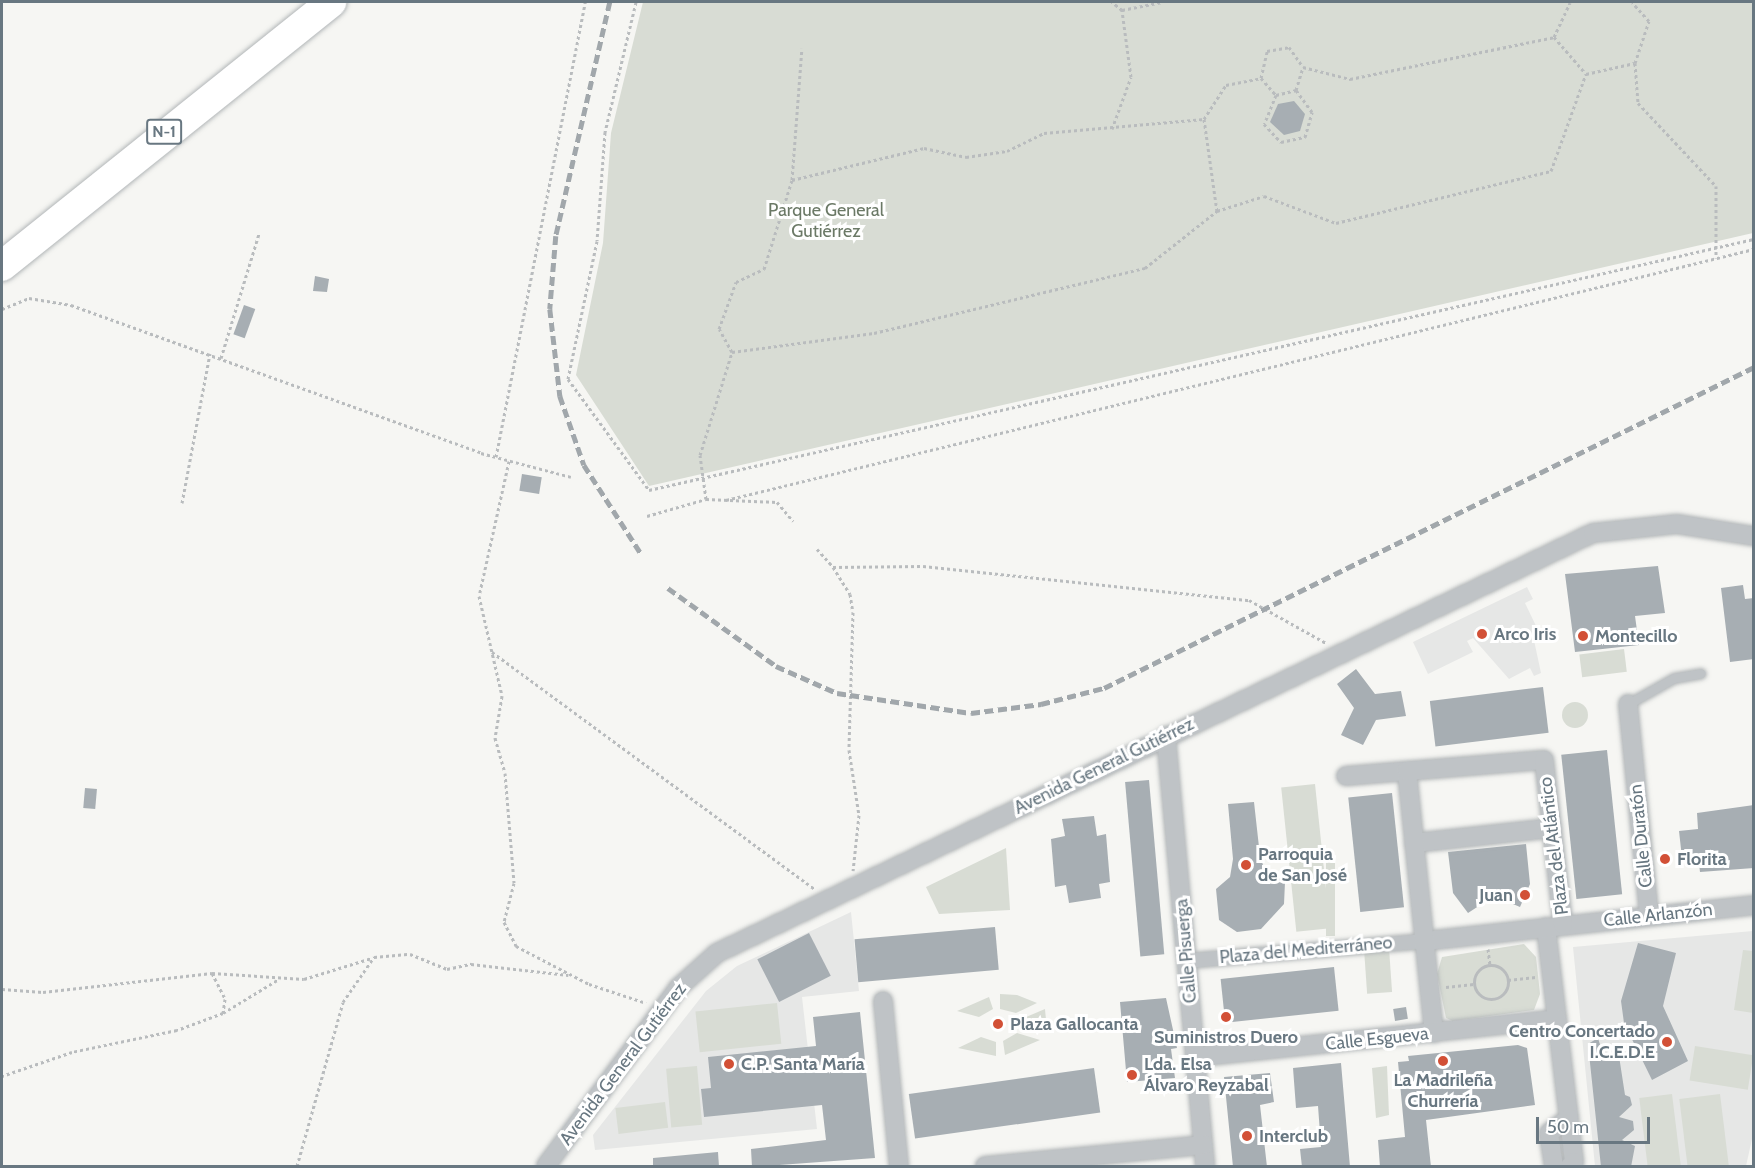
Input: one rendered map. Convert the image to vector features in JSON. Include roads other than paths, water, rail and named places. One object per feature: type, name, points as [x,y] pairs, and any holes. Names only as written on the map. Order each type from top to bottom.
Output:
[{"type":"highway","name":"N-1","points":[[2,266],[331,2]]},
{"type":"street","name":"Avenida General Gutiérrez","points":[[546,1167],[663,1008],[717,953],[1340,652],[1593,533],[1677,524],[1753,535]]},
{"type":"street","name":"Calle Duratón","points":[[1628,704],[1649,916]]},
{"type":"street","name":"Calle Pisuerga","points":[[1166,736],[1205,1167]]},
{"type":"street","name":"Plaza del Atlántico","points":[[1346,776],[1544,760],[1552,828],[1555,926]]},
{"type":"street","points":[[1407,771],[1434,1033]]},
{"type":"street","points":[[1414,843],[1552,828]]},
{"type":"street","name":"Calle Arlanzón","points":[[1555,926],[1754,905]]},
{"type":"street","name":"Plaza del Mediterráneo","points":[[1187,961],[1555,926]]},
{"type":"street","points":[[1555,926],[1557,1019],[1574,1162],[1570,1167]]},
{"type":"street","points":[[883,1001],[899,1167]]},
{"type":"street","name":"Calle Esgueva","points":[[1196,1057],[1557,1019]]},
{"type":"street","points":[[1554,1167],[1549,1133],[1569,1118]]},
{"type":"street","points":[[985,1167],[1100,1161],[1203,1145]]},
{"type":"lane","points":[[1628,704],[1674,678],[1701,673]]},
{"type":"railway","points":[[610,2],[556,236],[550,309],[560,396],[584,465],[642,555]]},
{"type":"railway","points":[[668,588],[776,666],[837,693],[971,713],[1041,704],[1104,688],[1754,367]]},
{"type":"place","name":"Arco Iris","points":[[1482,634]]},
{"type":"place","name":"Montecillo","points":[[1583,636]]},
{"type":"place","name":"Florita","points":[[1665,859]]},
{"type":"place","name":"Parroquia de San José","points":[[1246,865]]},
{"type":"place","name":"Juan","points":[[1525,895]]},
{"type":"place","name":"Suministros Duero","points":[[1226,1017]]},
{"type":"place","name":"Plaza Gallocanta","points":[[998,1024]]},
{"type":"place","name":"Centro Concertado I.C.E.D.E","points":[[1667,1042]]},
{"type":"place","name":"La Madrileña Churrería","points":[[1443,1061]]},
{"type":"place","name":"C.P. Santa María","points":[[729,1064]]},
{"type":"place","name":"Lda. Elsa Álvaro Reyzabal","points":[[1132,1075]]},
{"type":"place","name":"Interclub","points":[[1247,1136]]},
{"type":"park label","name":"Parque General Gutiérrez","points":[[826,221]]}]
